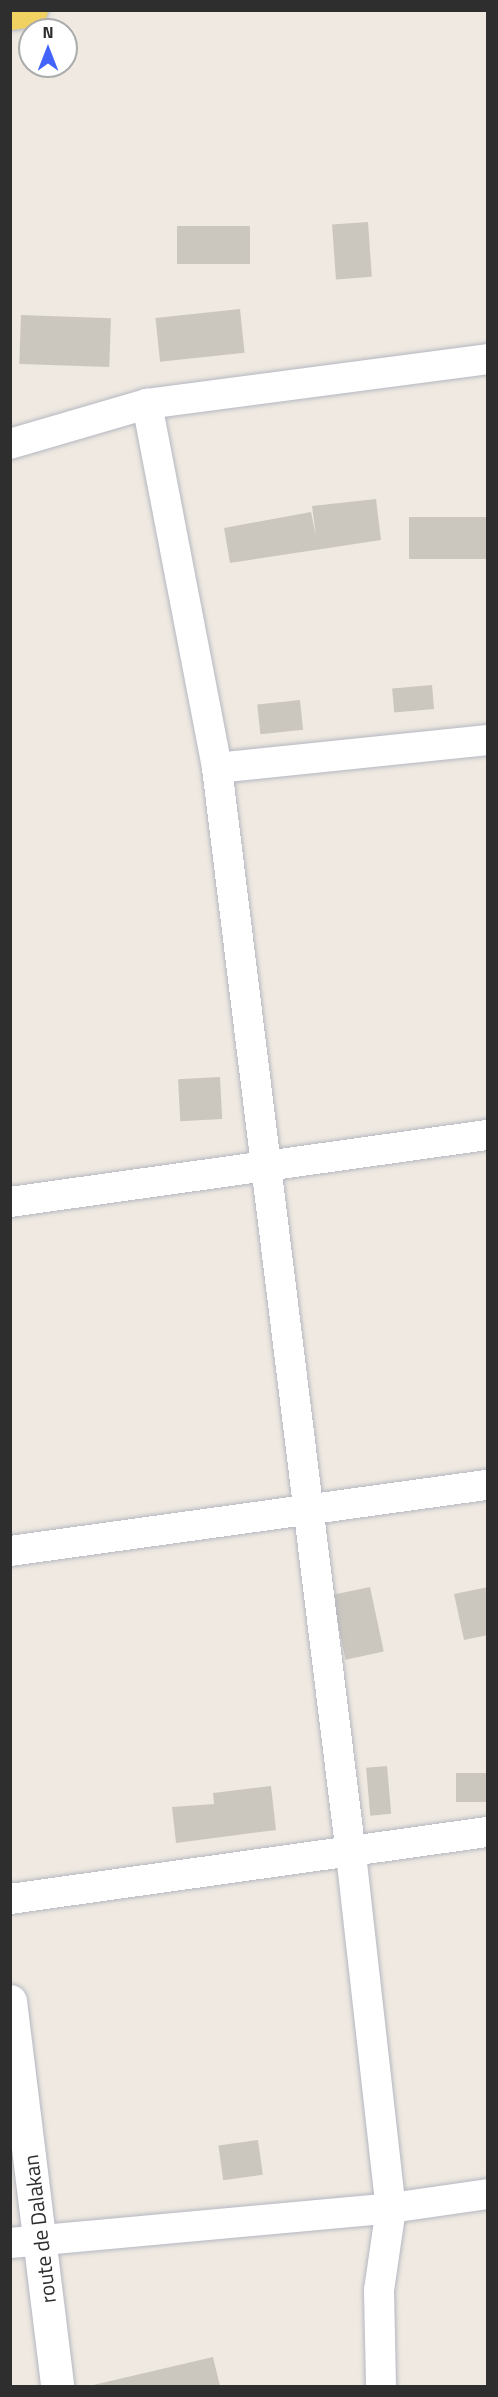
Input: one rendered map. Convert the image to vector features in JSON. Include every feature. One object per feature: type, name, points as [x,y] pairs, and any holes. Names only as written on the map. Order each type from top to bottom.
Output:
[{"type":"main road","points":[[10,13],[32,10]]},
{"type":"street","points":[[10,444],[147,404],[488,359]]},
{"type":"street","points":[[147,404],[217,768],[351,1854],[391,2208],[379,2290],[381,2386]]},
{"type":"street","points":[[217,768],[488,740]]},
{"type":"street","points":[[10,1203],[266,1163],[488,1135]]},
{"type":"street","points":[[10,1551],[488,1485]]},
{"type":"street","points":[[10,1899],[351,1854],[488,1832]]},
{"type":"street","name":"route de Dalakan","points":[[10,2001],[26,2241],[57,2386]]},
{"type":"street","points":[[26,2241],[391,2208],[488,2194]]},
{"type":"building","points":[[368,222],[372,277],[336,279],[332,225]]},
{"type":"building","points":[[177,226],[250,226],[250,264],[177,264]]},
{"type":"building","points":[[240,309],[245,353],[160,362],[155,318]]},
{"type":"building","points":[[21,315],[111,318],[109,367],[19,364]]},
{"type":"building","points":[[376,499],[381,540],[230,563],[224,528],[311,512],[316,536],[312,506]]},
{"type":"building","points":[[409,517],[488,517],[488,559],[409,559]]},
{"type":"building","points":[[432,685],[434,709],[394,712],[392,688]]},
{"type":"building","points":[[300,700],[303,730],[260,734],[257,704]]},
{"type":"building","points":[[220,1077],[222,1119],[180,1121],[178,1079]]},
{"type":"building","points":[[370,1587],[384,1652],[346,1660],[332,1595]]},
{"type":"building","points":[[488,1587],[488,1635],[464,1640],[454,1594]]},
{"type":"building","points":[[387,1766],[391,1814],[370,1816],[366,1768]]},
{"type":"building","points":[[456,1773],[488,1773],[488,1802],[456,1802]]},
{"type":"building","points":[[271,1786],[276,1830],[176,1843],[172,1807],[214,1804],[213,1793]]},
{"type":"building","points":[[258,2140],[263,2175],[223,2180],[218,2146]]},
{"type":"building","points":[[213,2357],[220,2386],[89,2386]]}]
